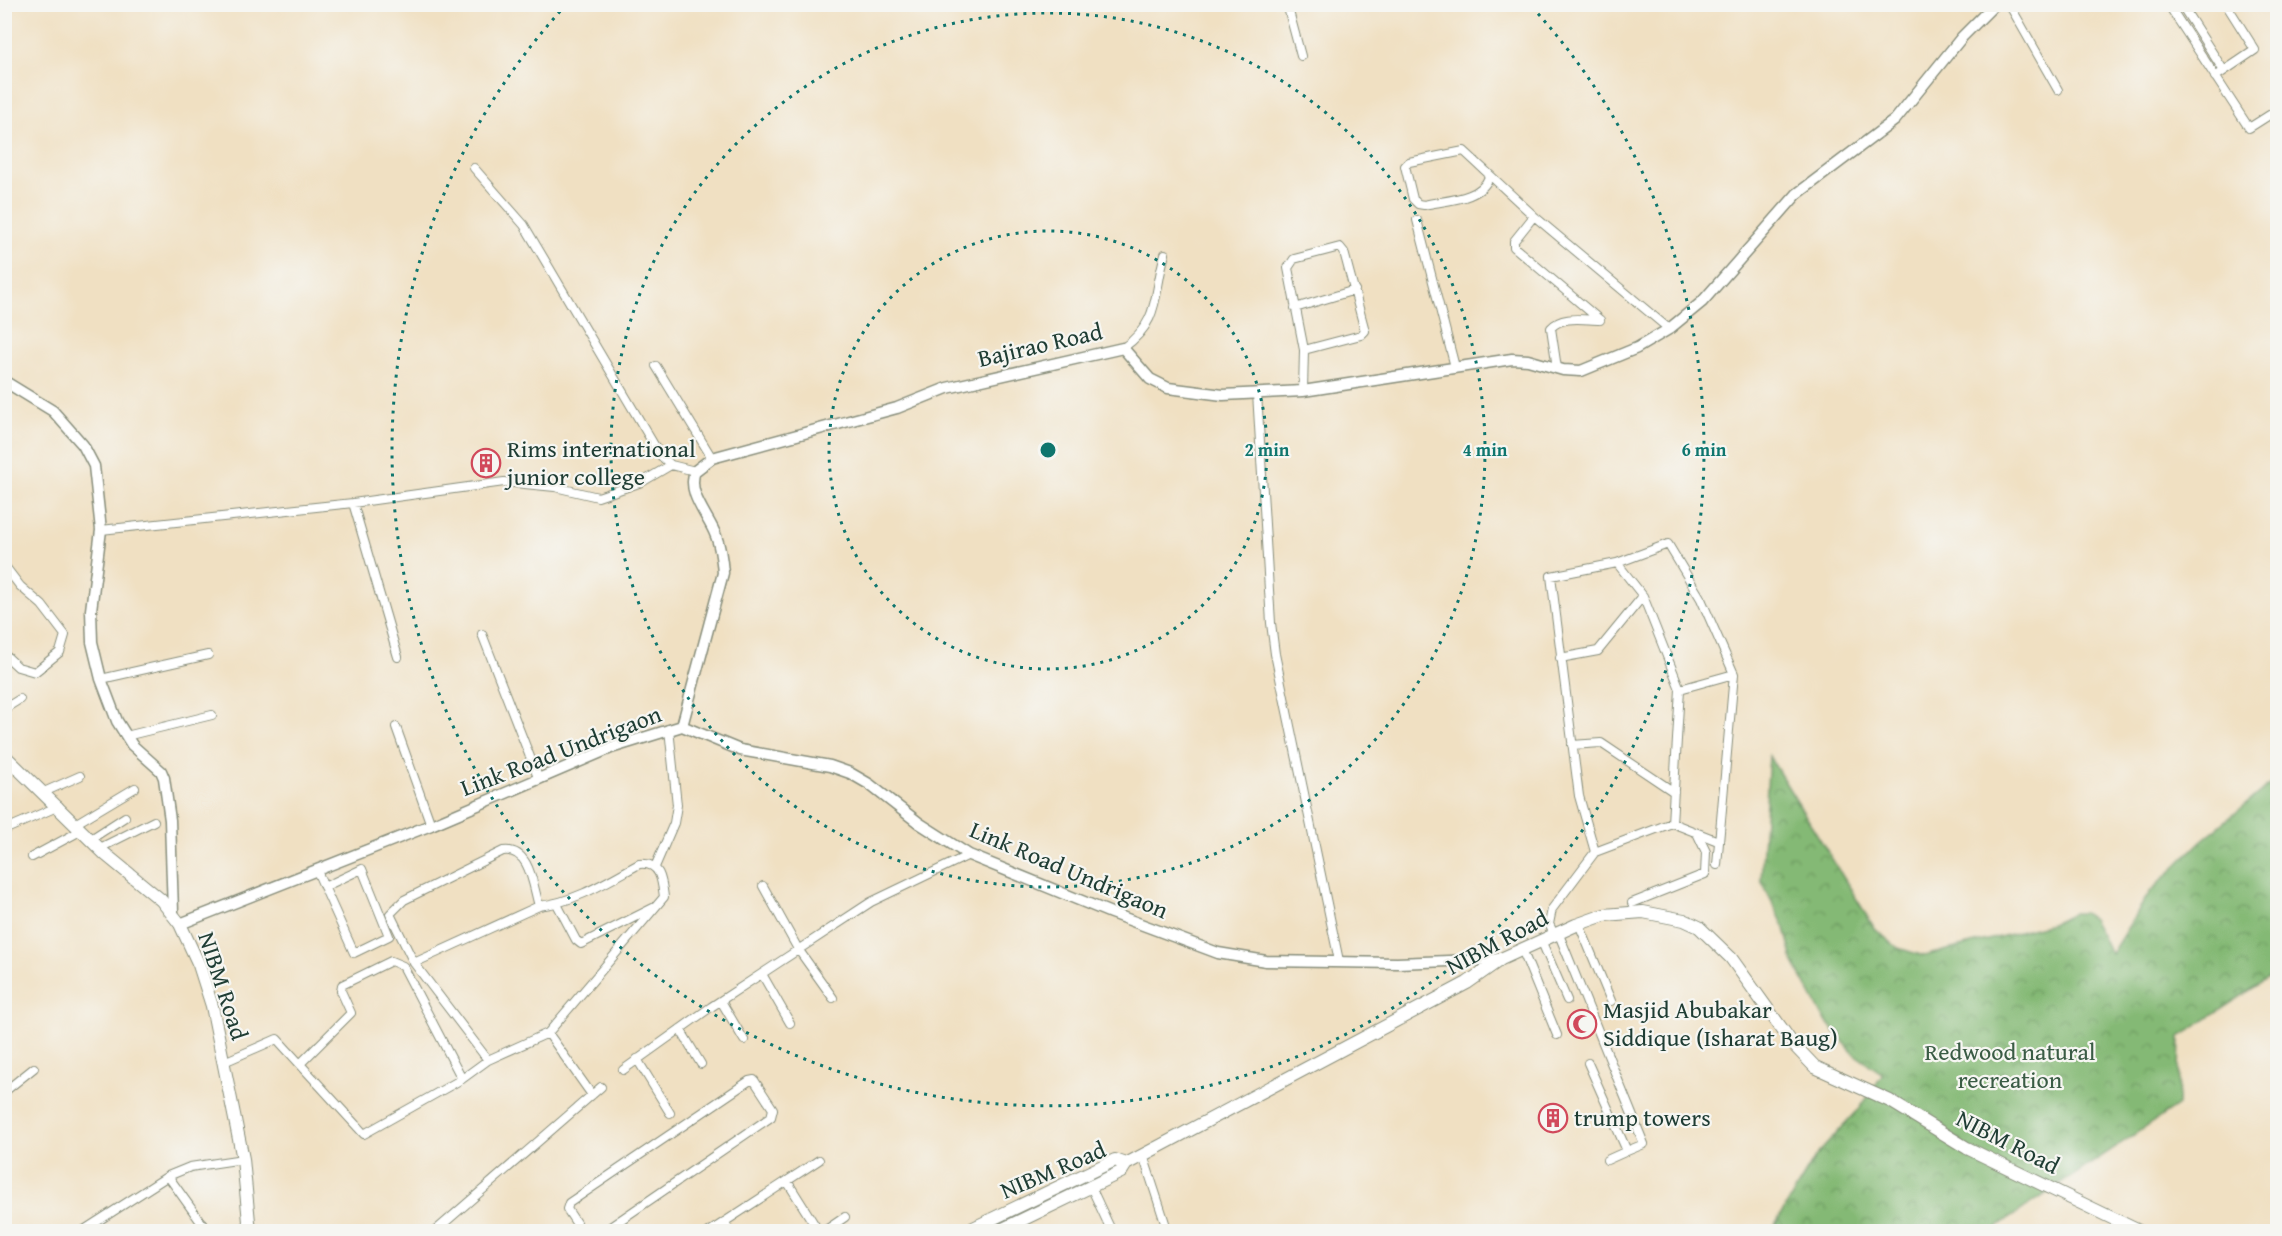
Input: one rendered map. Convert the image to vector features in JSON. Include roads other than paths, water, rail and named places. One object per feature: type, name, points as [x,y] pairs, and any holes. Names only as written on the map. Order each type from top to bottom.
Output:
[{"type":"main road","name":"NIBM Road","points":[[4,755],[87,835],[173,912],[180,924],[200,969],[224,1062],[243,1159],[250,1229]]},
{"type":"main road","name":"NIBM Road","points":[[965,1232],[1115,1160],[1126,1164],[1467,983],[1501,959],[1541,940],[1604,915],[1643,912],[1684,920],[1699,927],[1731,958],[1792,1043],[1815,1067],[1890,1101],[1967,1148],[2141,1232]]},
{"type":"main road","points":[[997,1232],[1121,1172],[1126,1164]]},
{"type":"street","points":[[1287,4],[1301,56]]},
{"type":"street","name":"Bajirao Road","points":[[695,471],[712,458],[897,408],[947,388],[1123,348],[1150,379],[1168,388],[1223,395],[1303,391],[1512,359],[1581,371],[1637,348],[1669,329],[1702,302],[1797,194],[1895,120],[1962,37],[1995,4]]},
{"type":"street","points":[[2009,4],[2058,90]]},
{"type":"street","points":[[2168,4],[2249,129],[2271,114],[2277,113]]},
{"type":"street","points":[[2181,4],[2224,71]]},
{"type":"street","points":[[2215,77],[2255,49],[2226,4]]},
{"type":"street","points":[[1489,177],[1486,186],[1479,193],[1424,205],[1418,204],[1413,199],[1405,166],[1409,162],[1464,151],[1489,177],[1669,329]]},
{"type":"street","points":[[474,168],[524,225],[660,455],[671,465],[695,471],[692,489],[716,534],[722,554],[723,573],[682,726]]},
{"type":"street","points":[[1534,216],[1514,241],[1514,247],[1600,320],[1561,320],[1555,323],[1551,328],[1557,368]]},
{"type":"street","points":[[1417,220],[1455,367]]},
{"type":"street","points":[[1303,391],[1304,350],[1289,264],[1294,259],[1337,246],[1344,252],[1364,333],[1304,350]]},
{"type":"street","points":[[1123,348],[1141,335],[1151,316],[1165,254]]},
{"type":"street","points":[[1295,308],[1355,290]]},
{"type":"street","points":[[656,366],[712,458]]},
{"type":"street","points":[[4,381],[45,404],[87,451],[97,477],[101,530],[90,621],[92,642],[101,679],[126,736],[161,771],[166,785],[170,820],[173,912]]},
{"type":"street","points":[[1257,393],[1275,654],[1339,961]]},
{"type":"street","points":[[101,530],[353,503],[504,482],[555,487],[598,497],[642,482],[671,465]]},
{"type":"street","points":[[353,503],[398,657]]},
{"type":"street","points":[[1595,852],[1579,796],[1551,576],[1617,563],[1668,544],[1701,599],[1734,674],[1717,866]]},
{"type":"street","points":[[1617,563],[1643,596],[1680,690],[1672,823]]},
{"type":"street","points":[[4,565],[20,586],[42,605],[65,635],[60,652],[35,672],[18,667],[4,654]]},
{"type":"street","points":[[1560,658],[1598,651],[1643,596]]},
{"type":"street","points":[[482,634],[539,780]]},
{"type":"street","points":[[101,679],[208,655]]},
{"type":"street","points":[[1680,690],[1734,674]]},
{"type":"street","points":[[4,709],[20,699]]},
{"type":"street","points":[[126,736],[212,715]]},
{"type":"street","name":"Link Road Undrigaon","points":[[180,924],[431,825],[612,748],[682,726],[740,750],[809,761],[850,773],[869,784],[919,823],[969,855],[1111,913],[1218,953],[1266,961],[1439,962],[1501,959]]},
{"type":"street","points":[[396,728],[431,825]]},
{"type":"street","points":[[655,867],[674,823],[677,805],[669,729]]},
{"type":"street","points":[[1572,745],[1601,743],[1674,792]]},
{"type":"street","points":[[44,792],[80,776]]},
{"type":"street","points":[[87,835],[135,788]]},
{"type":"street","points":[[4,830],[58,806]]},
{"type":"street","points":[[32,857],[125,817]]},
{"type":"street","points":[[87,835],[154,821]]},
{"type":"street","points":[[1607,1160],[1644,1144],[1556,933],[1549,924],[1552,909],[1595,852],[1672,823],[1718,841]]},
{"type":"street","points":[[1632,903],[1705,874],[1706,852],[1697,833]]},
{"type":"street","points":[[488,1060],[414,963],[390,914],[396,906],[503,851],[512,850],[520,854],[528,866],[539,906]]},
{"type":"street","points":[[623,1070],[721,1001],[871,902],[969,855]]},
{"type":"street","points":[[224,1062],[277,1039],[364,1134],[462,1079],[488,1060],[548,1034],[664,897],[661,877],[655,867],[648,862],[639,864],[590,891],[557,904],[539,906],[414,963]]},
{"type":"street","points":[[317,871],[354,953],[389,936],[362,869],[324,886]]},
{"type":"street","points":[[763,886],[798,950],[833,998]]},
{"type":"street","points":[[557,904],[576,940],[581,944],[658,905]]},
{"type":"street","points":[[1579,924],[1611,1001]]},
{"type":"street","points":[[1541,940],[1567,1000]]},
{"type":"street","points":[[1522,950],[1557,1035]]},
{"type":"street","points":[[300,1064],[351,1013],[341,991],[342,985],[391,961],[403,966],[462,1079]]},
{"type":"street","points":[[762,974],[790,1023]]},
{"type":"street","points":[[721,1001],[744,1040]]},
{"type":"street","points":[[680,1029],[701,1064]]},
{"type":"street","points":[[548,1034],[592,1095]]},
{"type":"street","points":[[637,1059],[670,1113]]},
{"type":"street","points":[[1588,1063],[1627,1151]]},
{"type":"street","points":[[4,1092],[34,1068]]},
{"type":"street","points":[[582,1232],[567,1209],[569,1203],[749,1081],[754,1080],[758,1084],[773,1109],[771,1116],[603,1232]]},
{"type":"street","points":[[434,1232],[551,1128],[601,1087]]},
{"type":"street","points":[[1143,1155],[1167,1232]]},
{"type":"street","points":[[81,1232],[168,1176],[190,1167],[243,1159]]},
{"type":"street","points":[[717,1228],[819,1160]]},
{"type":"street","points":[[168,1176],[208,1232]]},
{"type":"street","points":[[787,1181],[821,1232],[845,1218]]},
{"type":"street","points":[[1091,1186],[1112,1232]]},
{"type":"street","points":[[717,1228],[730,1232]]},
{"type":"street","points":[[237,1232],[250,1229]]},
{"type":"place","name":"Rims international junior college","points":[[486,463]]},
{"type":"place","name":"Masjid Abubakar Siddique (Isharat Baug)","points":[[1582,1024]]},
{"type":"place","name":"trump towers","points":[[1553,1118]]},
{"type":"park label","name":"Redwood natural recreation","points":[[2010,1066]]}]
